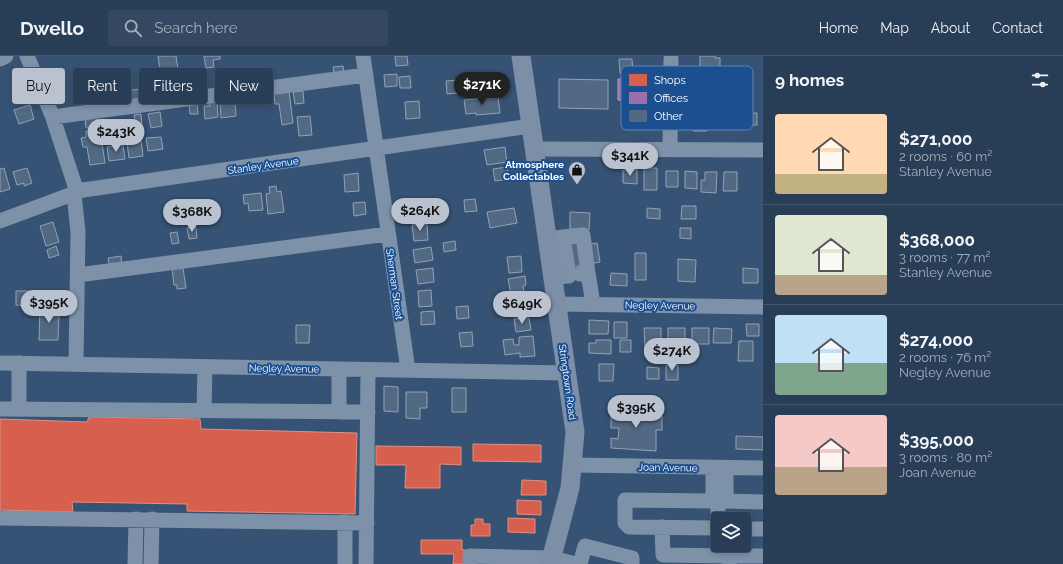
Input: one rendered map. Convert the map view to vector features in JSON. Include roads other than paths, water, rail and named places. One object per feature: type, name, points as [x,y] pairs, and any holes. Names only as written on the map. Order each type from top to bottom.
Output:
[{"type":"main road","name":"Stringtown Road","points":[[521,56],[535,149],[555,238],[561,276],[557,304],[575,432],[570,488],[551,561]]},
{"type":"street","points":[[0,59],[6,56]]},
{"type":"street","points":[[28,56],[53,118],[76,193],[78,232],[76,363]]},
{"type":"street","name":"Sherman Street","points":[[363,56],[408,370]]},
{"type":"street","points":[[671,59],[671,66]]},
{"type":"street","points":[[53,118],[366,75]]},
{"type":"street","name":"Stanley Avenue","points":[[0,221],[76,193],[531,126]]},
{"type":"street","points":[[670,130],[670,149]]},
{"type":"street","points":[[535,149],[763,150]]},
{"type":"street","points":[[78,276],[388,234]]},
{"type":"street","points":[[555,238],[582,235],[593,304]]},
{"type":"street","points":[[561,276],[588,273]]},
{"type":"street","name":"Negley Avenue","points":[[557,304],[763,307]]},
{"type":"street","name":"Negley Avenue","points":[[0,363],[76,363],[368,370],[567,372]]},
{"type":"street","points":[[19,363],[20,409]]},
{"type":"street","points":[[204,410],[205,367]]},
{"type":"street","points":[[339,369],[339,412]]},
{"type":"street","points":[[366,564],[368,370]]},
{"type":"street","points":[[0,409],[368,412]]},
{"type":"street","name":"Joan Avenue","points":[[573,465],[763,468]]},
{"type":"street","points":[[718,512],[720,468]]},
{"type":"street","points":[[711,528],[627,526],[625,523],[625,500],[763,502]]},
{"type":"street","points":[[0,518],[367,523]]},
{"type":"street","points":[[135,564],[136,519]]},
{"type":"street","points":[[151,564],[152,519]]},
{"type":"street","points":[[345,564],[346,522]]},
{"type":"street","points":[[662,527],[663,555],[677,560],[763,556]]},
{"type":"street","points":[[751,529],[763,529]]},
{"type":"street","points":[[580,564],[585,546],[632,558],[632,564]]},
{"type":"street","points":[[470,564],[470,556],[512,561],[551,561],[576,564]]},
{"type":"place","name":"Atmosphere Collectables","points":[[577,185]]}]
